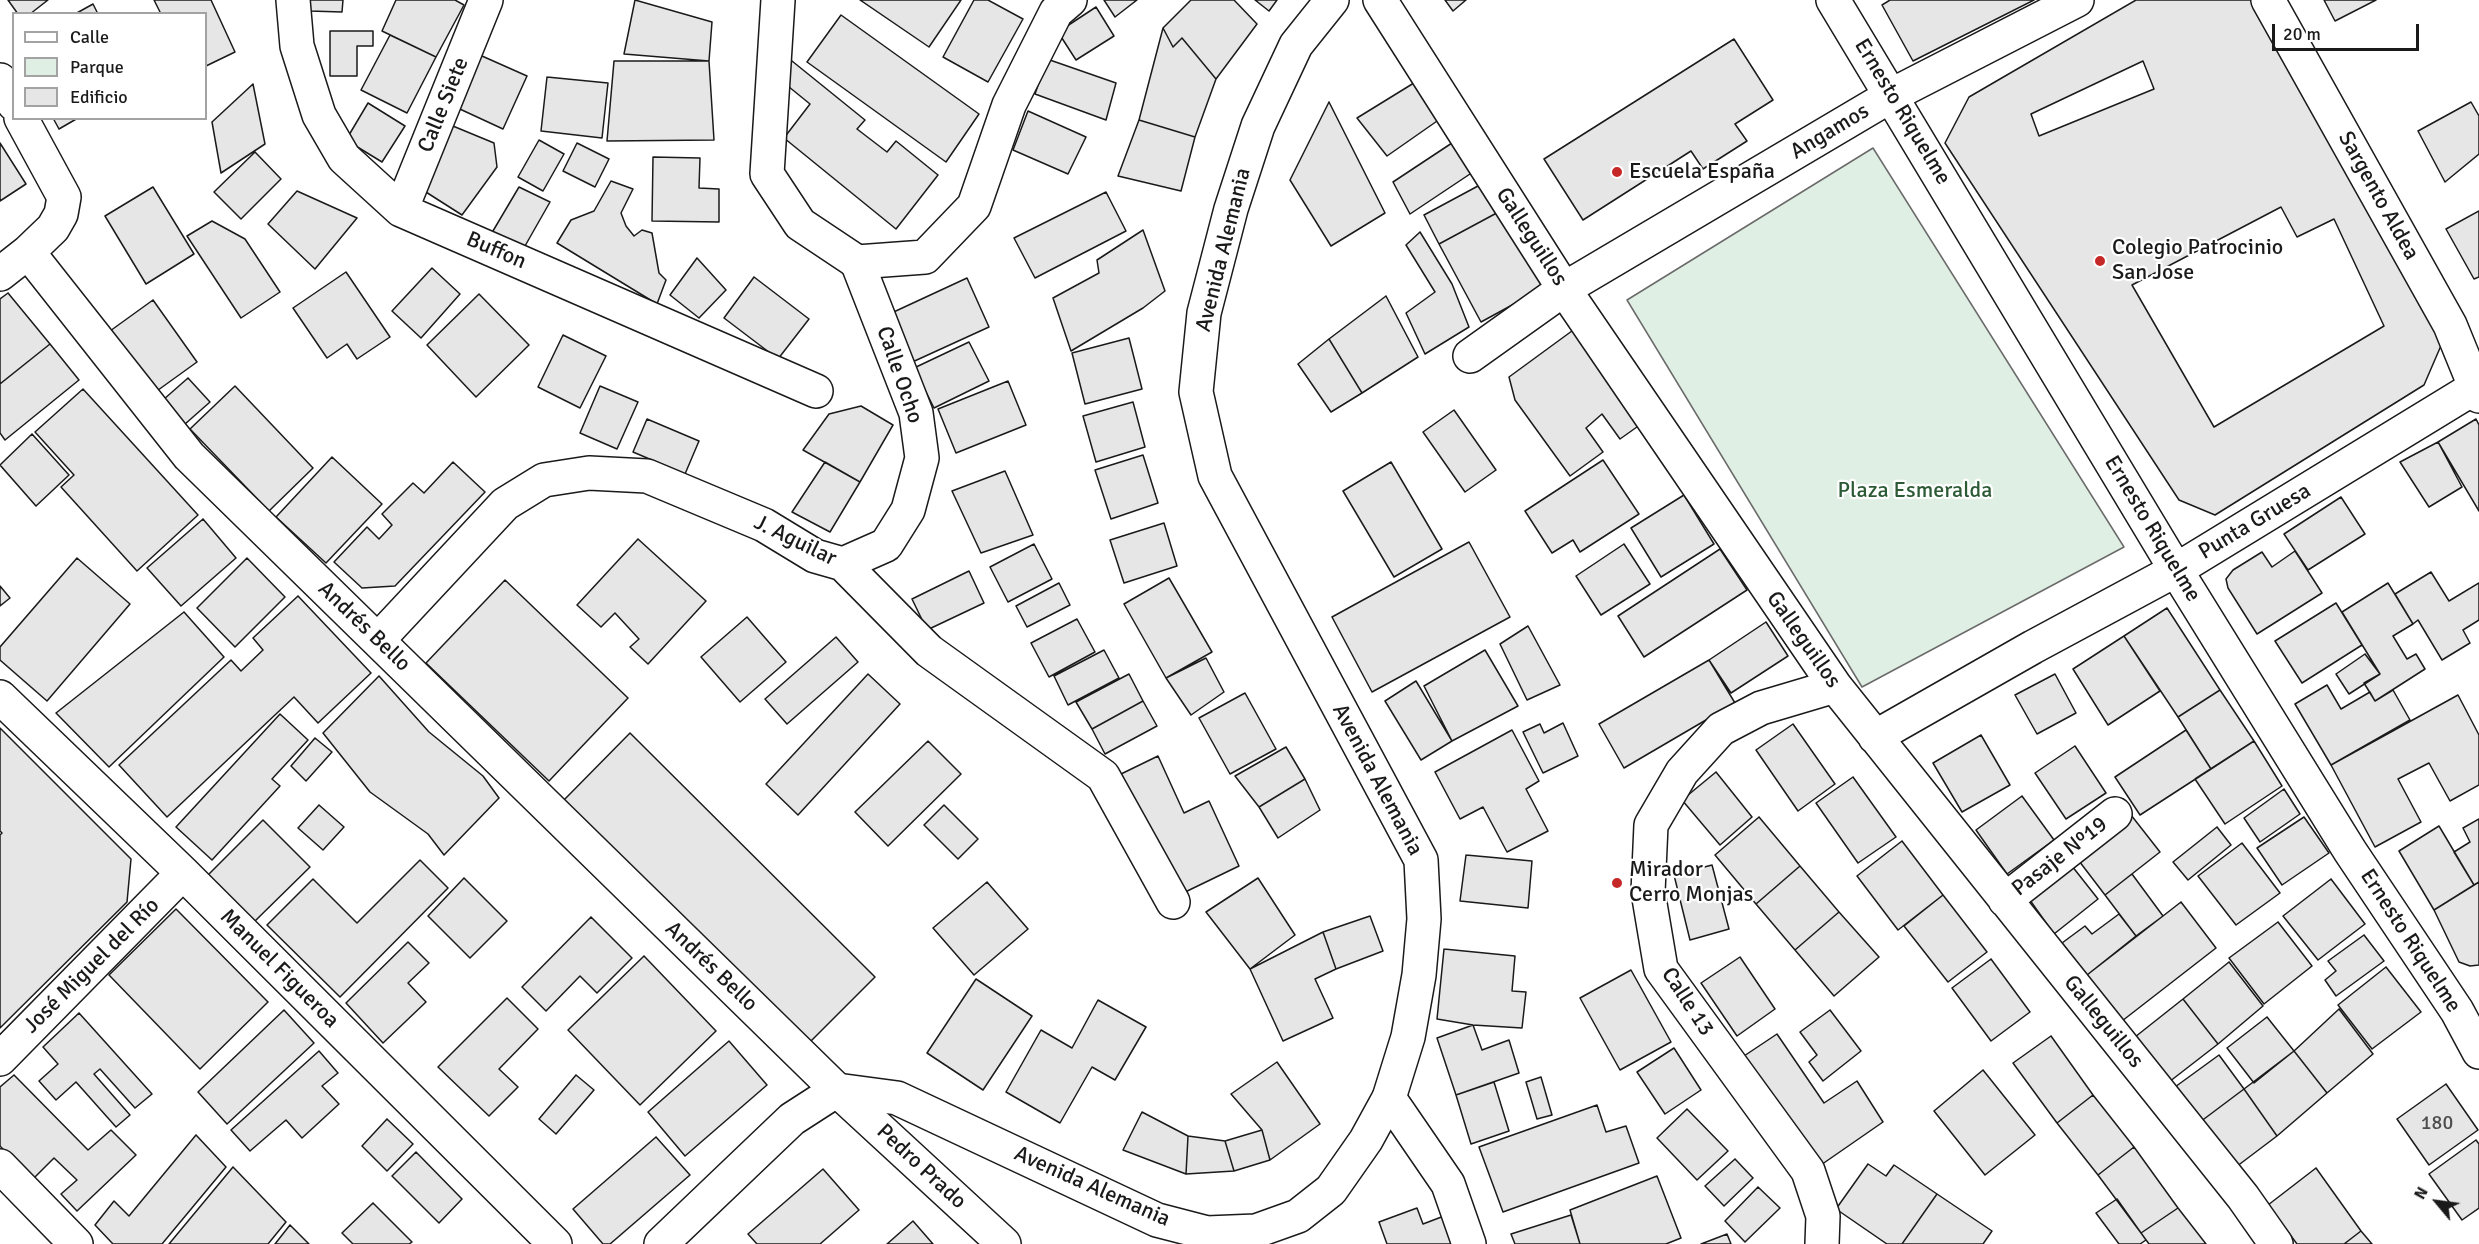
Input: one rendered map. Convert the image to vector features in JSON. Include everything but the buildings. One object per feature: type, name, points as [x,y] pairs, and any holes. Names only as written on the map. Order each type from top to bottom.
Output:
[{"type":"street","name":"Buffon","points":[[293,0],[297,46],[319,115],[344,158],[401,210],[816,391]]},
{"type":"street","name":"Calle Siete","points":[[401,210],[486,0]]},
{"type":"street","points":[[778,0],[767,174],[800,224],[857,262],[925,256],[974,206],[1009,105],[1056,12],[1070,0]]},
{"type":"street","name":"Avenida Alemania","points":[[837,1090],[897,1098],[1156,1220],[1207,1233],[1256,1231],[1298,1216],[1331,1190],[1366,1140],[1389,1098],[1408,1037],[1419,975],[1424,919],[1421,860],[1215,476],[1196,392],[1204,313],[1230,209],[1258,126],[1296,45],[1332,0]]},
{"type":"street","name":"Galleguillos","points":[[1380,0],[1564,289],[1835,686],[2243,1197],[2276,1244]]},
{"type":"street","name":"Ernesto Riquelme","points":[[1833,0],[2176,570],[2350,851],[2468,1004],[2479,1052]]},
{"type":"street","name":"Angamos","points":[[1470,356],[1564,289],[1892,95],[2077,0]]},
{"type":"street","name":"Sargento Aldea","points":[[2268,0],[2450,325],[2477,392]]},
{"type":"street","points":[[0,80],[12,101]]},
{"type":"street","points":[[0,274],[53,228],[61,214],[64,197],[22,120]]},
{"type":"street","name":"Andrés Bello","points":[[28,252],[189,456],[837,1090]]},
{"type":"street","name":"Calle Ocho","points":[[843,564],[886,545],[908,510],[922,458],[916,413],[857,262]]},
{"type":"street","name":"Punta Gruesa","points":[[1875,737],[2033,647],[2176,570],[2477,392]]},
{"type":"street","name":"J. Aguilar","points":[[378,640],[505,504],[544,480],[589,473],[647,476],[764,525],[815,556],[843,564],[929,651],[1103,776],[1173,902]]},
{"type":"street","name":"Calle 13","points":[[1822,1244],[1823,1215],[1808,1171],[1661,969],[1648,892],[1651,825],[1682,772],[1721,729],[1761,708],[1835,686]]},
{"type":"street","name":"Manuel Figueroa","points":[[0,697],[183,873],[555,1244]]},
{"type":"street","name":"Pasaje Nº19","points":[[2005,900],[2115,814]]},
{"type":"street","name":"José Miguel del Río","points":[[0,1059],[183,873]]},
{"type":"street","points":[[661,1244],[792,1119],[837,1090]]},
{"type":"street","name":"Pedro Prado","points":[[837,1090],[1004,1244]]},
{"type":"street","points":[[1389,1098],[1448,1184],[1469,1244]]},
{"type":"street","points":[[0,1166],[76,1244]]},
{"type":"green space","name":"Plaza Esmeralda","points":[[1873,148],[2124,547],[1862,687],[1627,300]]},
{"type":"place","name":"Escuela España","points":[[1617,172]]},
{"type":"place","name":"Colegio Patrocinio San Jose","points":[[2100,261]]},
{"type":"place","name":"Mirador Cerro Monjas","points":[[1617,883]]}]
